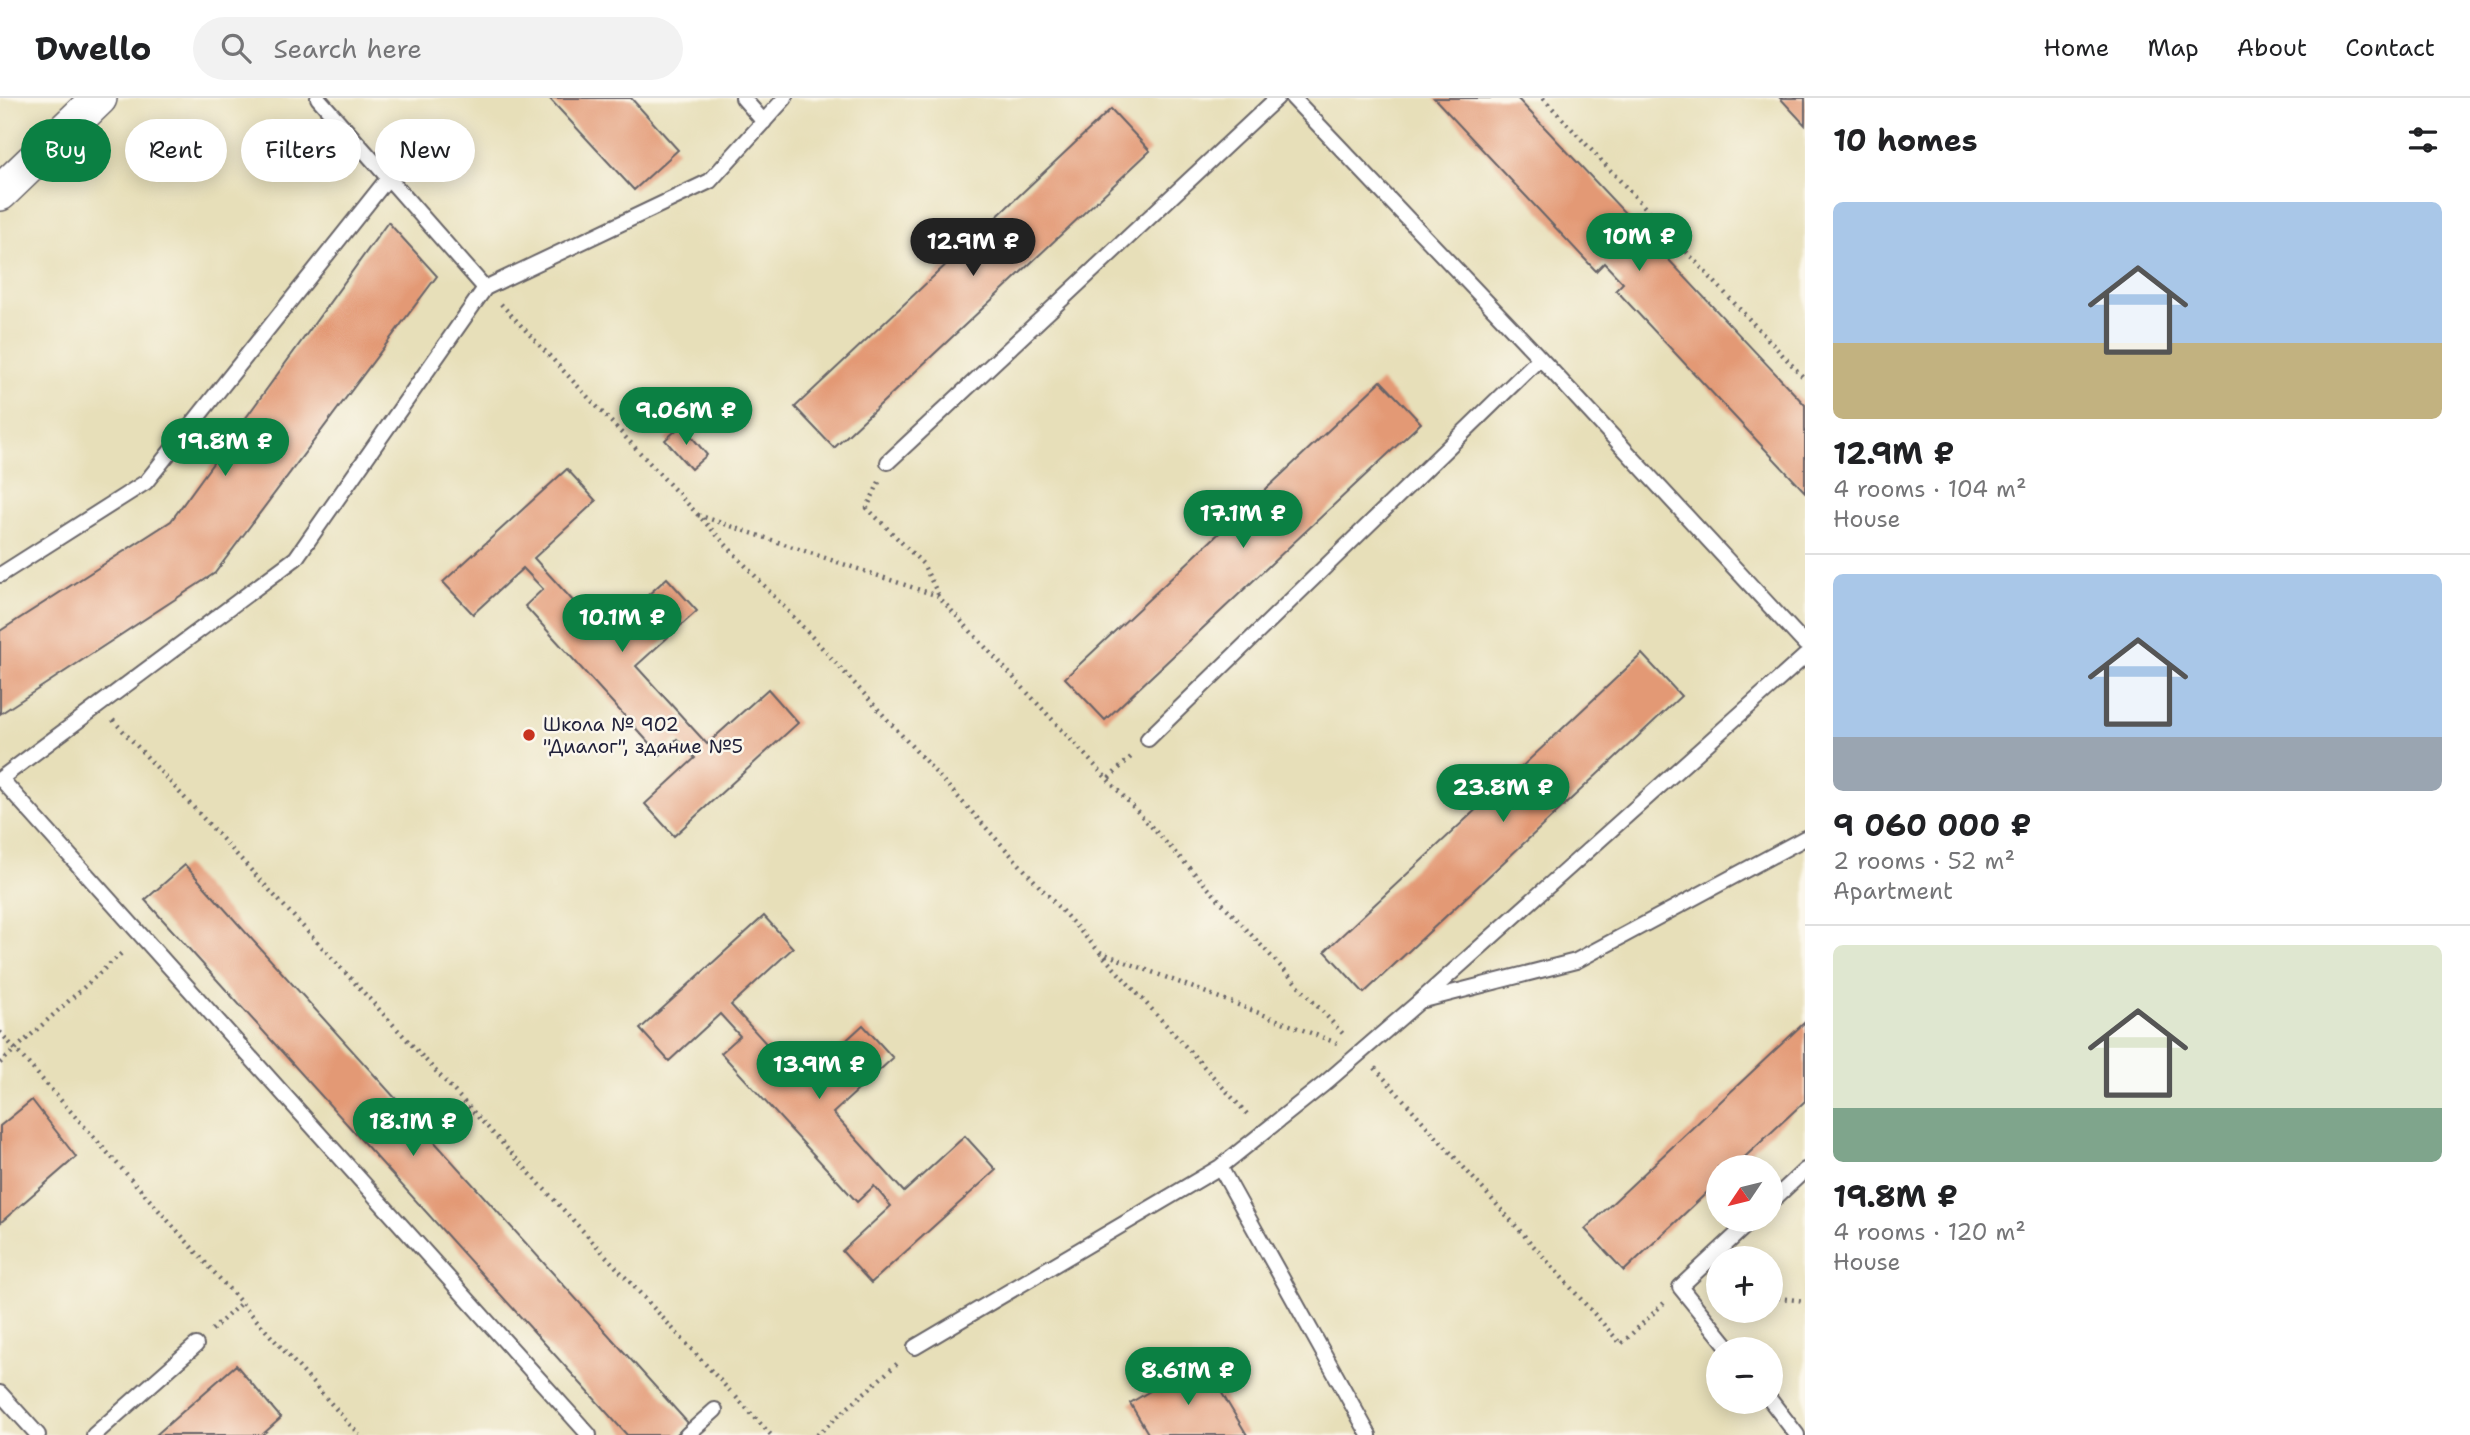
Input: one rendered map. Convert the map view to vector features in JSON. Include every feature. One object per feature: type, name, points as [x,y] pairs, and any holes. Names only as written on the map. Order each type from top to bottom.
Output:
[{"type":"street","points":[[0,192],[99,98]]},
{"type":"lane","points":[[318,98],[375,163]]},
{"type":"lane","points":[[743,98],[764,122]]},
{"type":"lane","points":[[589,1435],[0,779],[296,558],[485,288],[710,181],[785,98]]},
{"type":"lane","points":[[888,462],[1277,98]]},
{"type":"lane","points":[[1293,98],[1540,358],[1805,644]]},
{"type":"lane","points":[[0,575],[146,482],[385,182]]},
{"type":"lane","points":[[392,182],[485,288]]},
{"type":"lane","points":[[1148,739],[1540,358]]},
{"type":"lane","points":[[915,1347],[1220,1167],[1420,1002],[1805,656]]},
{"type":"lane","points":[[1420,1002],[1576,961],[1805,838]]},
{"type":"lane","points":[[1220,1167],[1370,1435]]},
{"type":"lane","points":[[1783,1191],[1805,1170]]},
{"type":"lane","points":[[1720,1337],[1680,1287],[1739,1232]]},
{"type":"lane","points":[[94,1435],[196,1345]]},
{"type":"lane","points":[[0,1393],[38,1435]]},
{"type":"lane","points":[[687,1435],[715,1410]]},
{"type":"lane","points":[[1781,1414],[1797,1435]]},
{"type":"path","points":[[1543,98],[1805,379]]},
{"type":"path","points":[[485,288],[813,638],[1264,1132]]},
{"type":"path","points":[[888,462],[867,508],[923,564],[938,596],[1361,1052],[1621,1344],[1680,1287]]},
{"type":"path","points":[[698,515],[938,596]]},
{"type":"path","points":[[99,705],[771,1435]]},
{"type":"path","points":[[1109,779],[1148,739]]},
{"type":"path","points":[[0,1063],[141,936]]},
{"type":"path","points":[[1099,952],[1361,1052]]},
{"type":"path","points":[[0,1032],[359,1435]]},
{"type":"path","points":[[1783,1298],[1805,1301]]},
{"type":"path","points":[[196,1345],[241,1303]]},
{"type":"path","points":[[817,1435],[915,1347]]},
{"type":"building","points":[[549,98],[631,98],[678,150],[634,190]]},
{"type":"building","points":[[1434,98],[1517,98],[1805,405],[1805,492],[1616,290],[1623,283],[1604,263],[1596,271]]},
{"type":"building","points":[[1780,98],[1805,98],[1805,125]]},
{"type":"building","points":[[1111,109],[1150,151],[834,448],[795,407]]},
{"type":"building","points":[[388,222],[437,276],[215,573],[0,714],[0,631],[171,521]]},
{"type":"building","points":[[1381,381],[1421,423],[1105,720],[1065,678]]},
{"type":"building","points":[[682,425],[707,455],[691,469],[665,440]]},
{"type":"building","points":[[567,469],[596,501],[534,558],[604,635],[667,578],[697,611],[636,666],[707,744],[768,689],[798,723],[674,836],[645,804],[695,758],[677,739],[660,755],[525,606],[543,589],[523,568],[473,614],[443,582]]},
{"type":"building","points":[[1642,654],[1681,696],[1364,993],[1325,951]]},
{"type":"building","points":[[185,865],[688,1423],[678,1435],[627,1435],[145,900]]},
{"type":"building","points":[[764,916],[793,948],[731,1005],[801,1082],[863,1025],[893,1058],[833,1113],[904,1192],[965,1136],[996,1170],[871,1283],[842,1251],[891,1206],[874,1186],[857,1202],[721,1053],[740,1036],[720,1014],[669,1061],[640,1029]]},
{"type":"building","points":[[1805,1022],[1805,1101],[1747,1155],[1706,1155],[1706,1193],[1624,1271],[1585,1229]]},
{"type":"building","points":[[32,1100],[76,1157],[0,1223],[0,1126]]},
{"type":"building","points":[[1202,1360],[1247,1435],[1149,1435],[1130,1403]]},
{"type":"building","points":[[236,1365],[281,1418],[262,1435],[156,1435]]},
{"type":"place","name":"Школа № 902 \"Диалог\", здание №5","points":[[529,735]]}]
